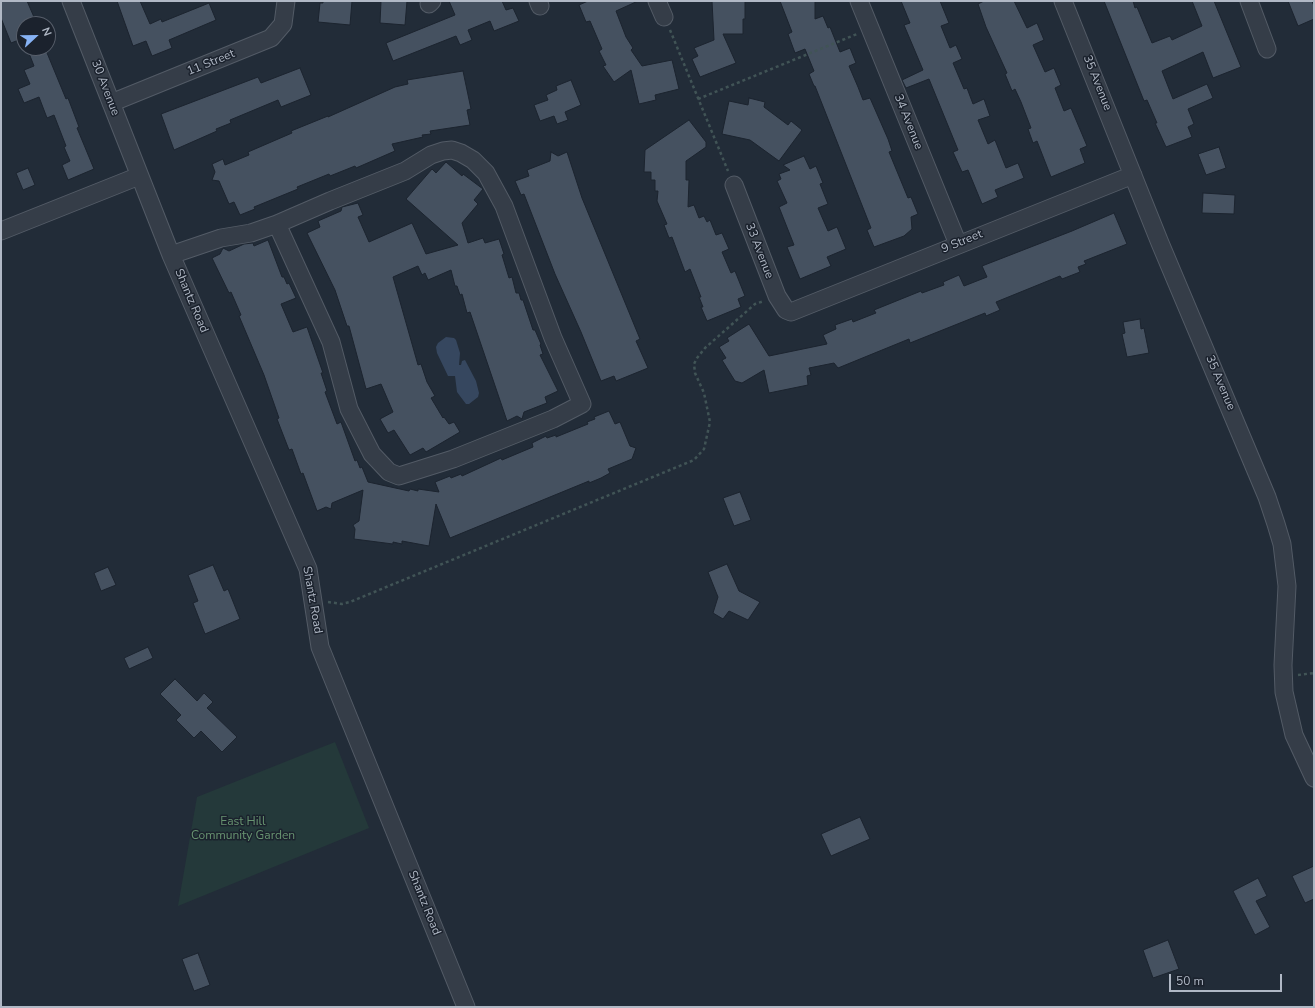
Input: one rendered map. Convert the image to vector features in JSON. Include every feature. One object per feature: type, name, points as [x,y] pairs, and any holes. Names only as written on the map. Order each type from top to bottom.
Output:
[{"type":"street","name":"30 Avenue","points":[[71,1],[139,176]]},
{"type":"street","name":"11 Street","points":[[111,103],[271,38],[283,24],[286,1]]},
{"type":"street","points":[[657,1],[664,17]]},
{"type":"street","name":"34 Avenue","points":[[859,1],[958,244]]},
{"type":"street","name":"35 Avenue","points":[[1063,1],[1160,243],[1267,497],[1276,524],[1282,544],[1287,586],[1283,666],[1284,692],[1294,735],[1314,778]]},
{"type":"street","points":[[1249,1],[1267,49]]},
{"type":"street","points":[[171,254],[220,238],[251,233],[277,224],[405,171],[431,155],[452,150],[473,160],[486,173],[504,206],[553,338],[582,404],[553,419],[453,459],[399,476],[389,472],[372,454],[349,410],[331,342],[277,224]]},
{"type":"street","name":"9 Street","points":[[791,312],[1133,175]]},
{"type":"street","points":[[1,231],[139,176]]},
{"type":"street","name":"Shantz Road","points":[[139,176],[171,254],[308,569],[320,647],[466,1007]]},
{"type":"street","name":"33 Avenue","points":[[734,185],[777,296],[786,310],[791,312]]},
{"type":"path","points":[[664,17],[734,185]]},
{"type":"path","points":[[698,99],[862,32]]},
{"type":"path","points":[[325,600],[332,604],[350,602],[694,460],[704,449],[710,422],[704,393],[695,373],[694,364],[697,358],[705,348],[755,304],[777,296]]},
{"type":"green space","name":"East Hill Community Garden","points":[[335,742],[369,828],[178,906],[197,797]]},
{"type":"water","points":[[446,337],[454,338],[456,340],[460,353],[459,365],[461,365],[462,361],[465,360],[476,381],[479,393],[478,397],[469,404],[466,404],[457,392],[455,376],[448,376],[437,353],[436,347],[438,343]]},
{"type":"building","points":[[1,1],[27,1],[34,16],[16,16],[16,41],[11,43],[1,18]]},
{"type":"building","points":[[117,1],[140,1],[150,24],[161,19],[162,22],[209,3],[216,20],[169,40],[172,48],[152,56],[146,41],[133,46]]},
{"type":"building","points":[[323,1],[352,1],[350,25],[318,22],[320,3],[323,3]]},
{"type":"building","points":[[381,1],[407,1],[405,25],[380,23]]},
{"type":"building","points":[[449,1],[502,1],[506,10],[513,8],[519,21],[494,31],[490,21],[468,30],[472,40],[460,45],[456,36],[393,61],[386,43],[455,15]]},
{"type":"building","points":[[588,1],[638,1],[616,11],[626,37],[633,48],[631,50],[642,66],[672,60],[679,89],[655,95],[656,100],[639,104],[631,70],[614,82],[603,66],[606,65],[599,51],[602,49],[590,21],[586,22],[579,5]]},
{"type":"building","points":[[712,1],[745,1],[743,34],[723,34],[736,63],[700,77],[692,59],[698,56],[694,48],[714,40]]},
{"type":"building","points":[[780,1],[815,1],[815,19],[823,16],[828,28],[830,27],[840,52],[850,48],[856,63],[849,66],[863,100],[870,98],[888,139],[892,151],[889,152],[908,198],[911,197],[918,214],[911,217],[912,229],[904,236],[874,247],[867,230],[871,228],[809,74],[814,71],[805,49],[795,53],[788,34],[792,32]]},
{"type":"building","points":[[901,1],[940,1],[949,23],[941,26],[950,48],[956,45],[962,59],[953,63],[964,89],[967,88],[973,104],[984,99],[990,116],[978,120],[988,144],[995,140],[1006,168],[1018,163],[1024,178],[995,190],[998,197],[982,204],[968,170],[962,172],[953,152],[958,150],[929,79],[906,88],[902,80],[923,70],[904,25],[910,23]]},
{"type":"building","points":[[984,1],[1014,1],[1027,28],[1037,23],[1044,40],[1033,45],[1045,72],[1054,68],[1061,85],[1055,88],[1064,111],[1071,108],[1087,146],[1080,149],[1085,163],[1051,177],[1037,141],[1033,143],[1028,129],[1031,128],[1021,102],[1015,89],[1012,91],[1005,74],[1007,73],[986,27],[978,4]]},
{"type":"building","points":[[1104,1],[1133,1],[1152,43],[1170,36],[1172,40],[1202,26],[1192,1],[1214,1],[1241,67],[1213,78],[1203,52],[1162,71],[1173,99],[1207,84],[1213,98],[1188,109],[1194,124],[1188,127],[1192,137],[1166,147],[1155,123],[1157,123],[1147,100],[1144,101]]},
{"type":"building","points":[[1288,1],[1312,1],[1314,6],[1314,19],[1298,26]]},
{"type":"building","points":[[30,56],[48,56],[66,99],[68,98],[79,127],[77,128],[94,169],[68,180],[62,165],[70,161],[54,115],[47,118],[39,97],[24,103],[18,89],[30,84],[24,70],[34,66]]},
{"type":"building","points":[[300,68],[311,95],[281,107],[278,100],[230,120],[231,123],[216,129],[217,131],[174,150],[161,114],[258,77],[261,83]]},
{"type":"building","points":[[463,71],[471,109],[467,110],[470,125],[430,131],[431,134],[422,135],[423,137],[392,144],[395,151],[356,168],[355,166],[330,176],[329,174],[297,187],[298,189],[254,207],[255,209],[240,215],[234,202],[229,204],[219,181],[212,180],[215,172],[212,164],[223,159],[225,165],[249,155],[248,152],[292,133],[291,131],[328,117],[395,87],[408,84],[407,80]]},
{"type":"building","points":[[571,80],[581,105],[565,112],[568,120],[557,124],[554,116],[540,121],[534,105],[548,100],[546,95],[557,90],[556,86]]},
{"type":"building","points":[[749,98],[765,102],[764,107],[788,125],[791,121],[802,130],[779,161],[750,140],[722,134],[729,101],[748,105]]},
{"type":"building","points":[[689,120],[706,142],[706,147],[686,161],[686,180],[689,180],[688,207],[694,205],[699,218],[704,216],[707,222],[710,220],[716,235],[722,233],[729,249],[722,252],[731,273],[735,271],[745,296],[738,299],[741,307],[707,321],[701,307],[703,307],[699,297],[701,297],[690,269],[685,272],[672,237],[669,238],[664,225],[667,224],[657,201],[658,191],[655,191],[655,180],[651,180],[651,172],[644,172],[645,150]]},
{"type":"building","points":[[1219,147],[1226,168],[1206,175],[1198,154]]},
{"type":"building","points":[[551,152],[558,156],[567,152],[582,198],[640,339],[636,341],[648,368],[616,381],[614,376],[601,381],[555,274],[524,194],[521,195],[515,181],[529,176],[527,170],[550,161]]},
{"type":"building","points":[[804,156],[810,169],[816,166],[823,183],[820,184],[828,204],[818,208],[828,231],[837,227],[846,249],[827,257],[831,266],[800,279],[787,247],[794,245],[779,207],[787,203],[777,181],[781,179],[779,174],[790,170],[783,165]]},
{"type":"building","points":[[446,162],[462,176],[463,174],[483,189],[474,200],[478,204],[462,223],[468,243],[483,238],[485,243],[499,239],[509,278],[512,277],[516,293],[519,293],[521,300],[523,300],[533,330],[535,330],[541,344],[543,354],[540,355],[558,391],[545,397],[547,403],[524,412],[522,419],[517,416],[507,421],[470,312],[467,313],[462,294],[460,295],[457,286],[455,286],[451,270],[428,280],[425,273],[422,275],[418,266],[393,277],[418,365],[421,364],[427,382],[435,396],[431,398],[443,418],[444,417],[449,424],[454,422],[460,432],[426,452],[423,448],[410,455],[394,430],[388,433],[380,419],[393,412],[381,384],[366,389],[349,326],[347,326],[335,290],[307,233],[320,227],[318,221],[341,211],[342,207],[358,203],[363,215],[358,217],[369,242],[412,223],[426,254],[458,245],[406,199],[432,169],[436,173]]},
{"type":"building","points":[[28,168],[35,185],[23,190],[16,173]]},
{"type":"building","points":[[1203,193],[1235,195],[1234,214],[1202,213]]},
{"type":"building","points":[[1114,213],[1127,244],[1084,261],[1086,264],[1078,267],[1080,272],[1062,279],[1060,276],[996,302],[1000,310],[986,316],[985,313],[910,343],[909,339],[838,368],[834,363],[809,368],[811,375],[807,376],[808,385],[769,393],[764,370],[742,383],[735,381],[722,360],[726,358],[719,347],[729,341],[727,338],[749,324],[769,356],[827,344],[823,335],[836,329],[835,325],[852,319],[853,322],[876,313],[874,310],[921,291],[922,293],[944,285],[943,282],[959,275],[964,286],[987,277],[982,266]]},
{"type":"building","points":[[268,240],[282,277],[284,277],[287,284],[289,283],[296,298],[281,304],[293,332],[307,327],[323,373],[321,373],[327,391],[325,392],[337,424],[341,422],[355,461],[357,460],[360,468],[362,467],[368,482],[409,491],[410,489],[418,491],[418,489],[439,492],[435,482],[450,476],[451,478],[461,474],[462,476],[501,458],[502,460],[533,447],[532,443],[546,436],[547,438],[556,435],[556,437],[588,424],[587,422],[595,419],[594,417],[609,411],[615,424],[620,422],[630,446],[636,448],[632,459],[608,469],[610,473],[601,478],[589,483],[589,481],[450,538],[436,504],[429,546],[402,541],[402,544],[393,542],[393,544],[354,539],[355,529],[353,525],[359,521],[363,490],[332,503],[331,509],[326,507],[317,511],[303,473],[301,474],[292,449],[289,450],[277,419],[279,418],[264,375],[239,316],[241,315],[231,292],[229,293],[212,258],[220,254],[223,248],[229,251],[244,244],[253,243],[254,246]]},
{"type":"building","points":[[1140,319],[1141,329],[1144,328],[1149,353],[1127,357],[1122,334],[1125,333],[1123,322]]},
{"type":"building","points":[[740,492],[751,520],[734,526],[723,498]]},
{"type":"building","points":[[727,564],[739,591],[760,602],[748,620],[729,611],[723,619],[713,613],[718,597],[708,572]]},
{"type":"building","points":[[213,565],[224,591],[228,589],[240,619],[205,634],[193,603],[198,601],[188,575]]},
{"type":"building","points":[[108,567],[116,585],[101,591],[94,573]]},
{"type":"building","points":[[148,647],[153,658],[129,669],[124,658]]},
{"type":"building","points":[[175,679],[197,701],[204,693],[213,702],[207,708],[237,737],[222,752],[201,731],[194,738],[176,720],[181,715],[160,694]]},
{"type":"building","points":[[860,817],[870,839],[831,856],[821,834]]},
{"type":"building","points":[[1314,866],[1314,899],[1305,903],[1292,876]]},
{"type":"building","points":[[1258,878],[1267,896],[1256,901],[1270,927],[1255,935],[1233,891]]},
{"type":"building","points":[[1168,940],[1179,969],[1153,978],[1143,950]]},
{"type":"building","points":[[198,953],[210,985],[194,991],[182,959]]}]
